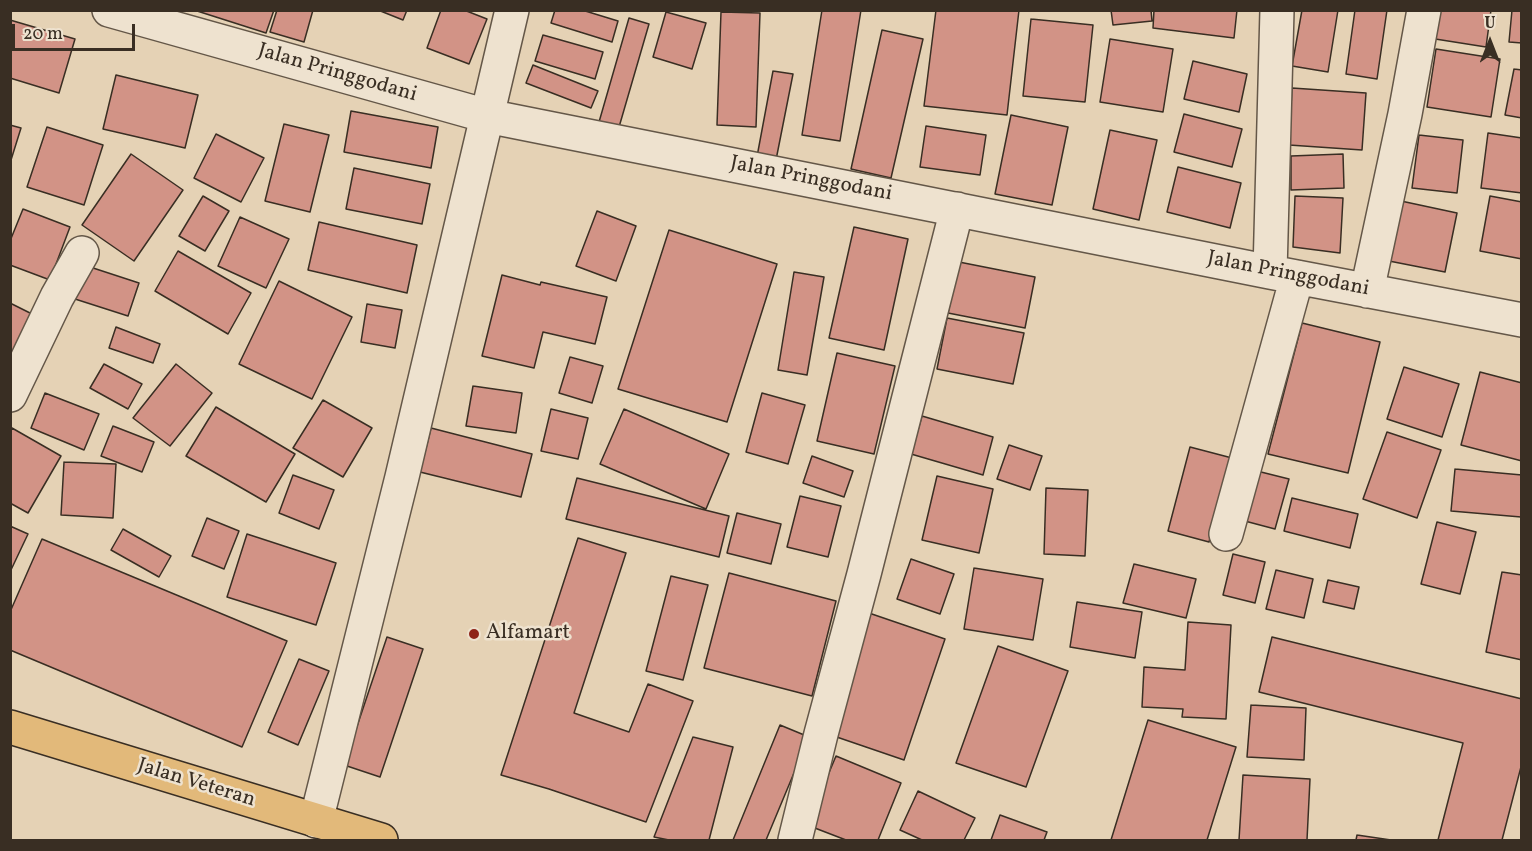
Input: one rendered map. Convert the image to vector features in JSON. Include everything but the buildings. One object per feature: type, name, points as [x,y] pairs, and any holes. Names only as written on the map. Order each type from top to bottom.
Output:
[{"type":"main road","name":"Jalan Veteran","points":[[10,727],[381,840]]},
{"type":"street","name":"Jalan Pringgodani","points":[[109,10],[487,116],[1521,320]]},
{"type":"street","points":[[316,821],[402,477],[512,10]]},
{"type":"street","points":[[1226,534],[1284,275],[1277,10]]},
{"type":"street","points":[[1367,291],[1405,114],[1424,10]]},
{"type":"street","points":[[795,840],[957,209]]},
{"type":"street","points":[[10,395],[57,297],[82,254]]},
{"type":"place","name":"Alfamart","points":[[474,634]]}]
